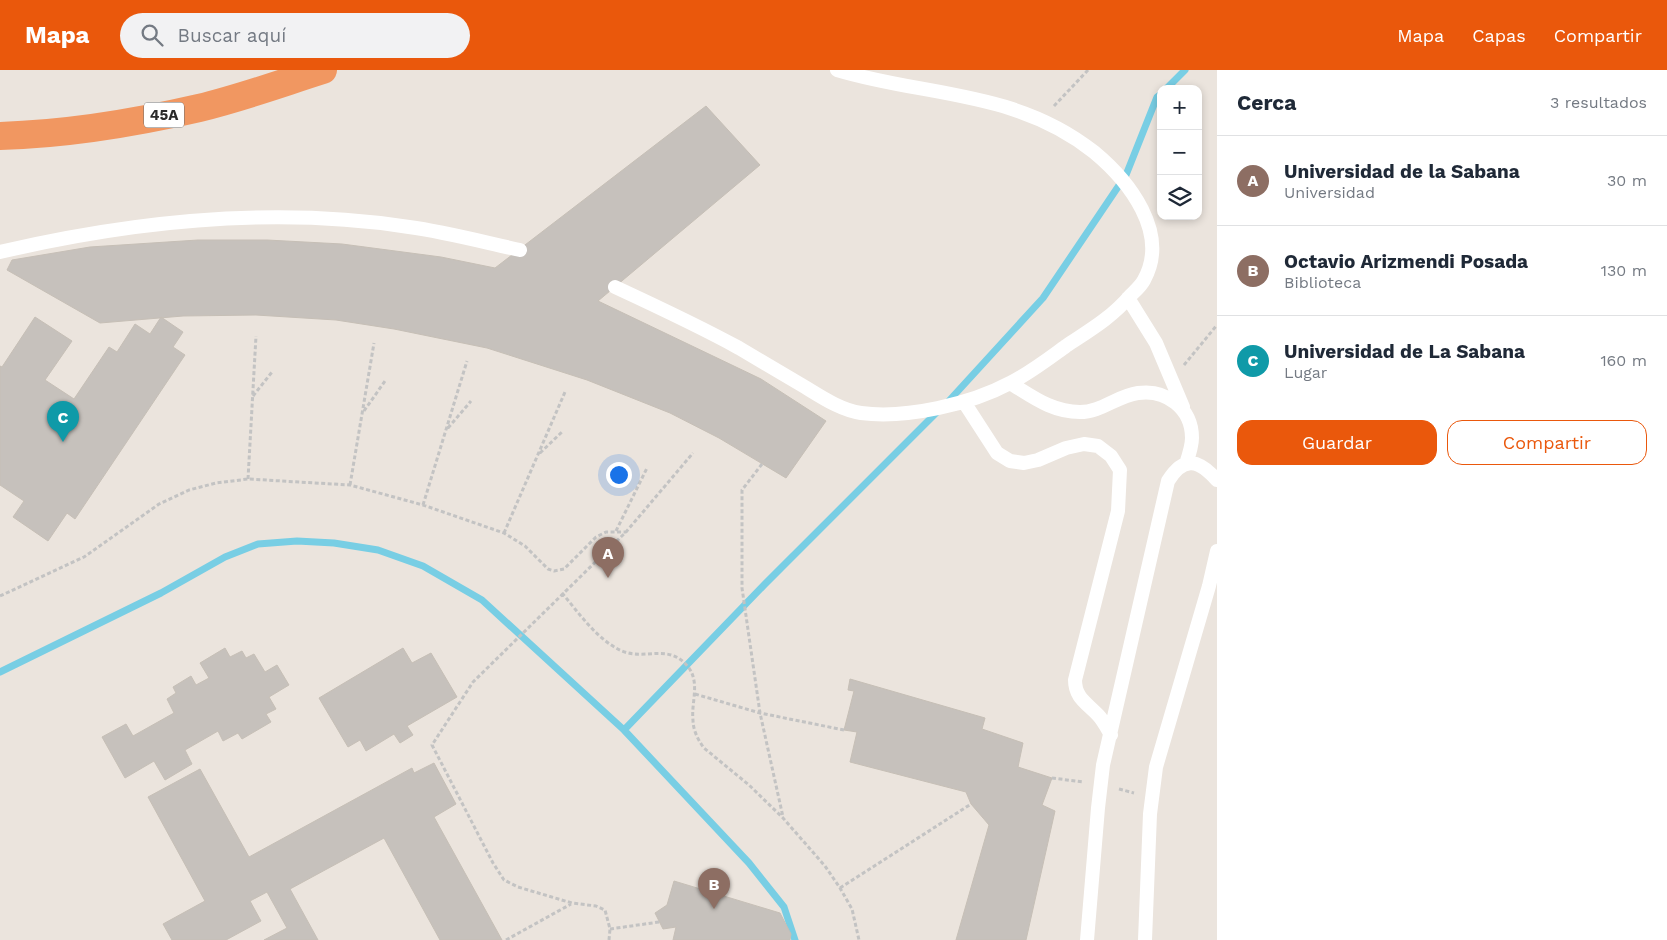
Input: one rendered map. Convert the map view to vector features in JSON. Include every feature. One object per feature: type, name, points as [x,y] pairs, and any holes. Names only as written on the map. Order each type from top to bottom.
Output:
[{"type":"highway","name":"45A","points":[[0,136],[25,135],[126,123],[201,107],[323,70]]},
{"type":"lane","points":[[614,287],[739,348],[832,403],[857,412],[880,415],[905,413],[959,403],[1010,383],[1114,314],[1143,282],[1152,252],[1151,235],[1147,219],[1138,202],[1113,169],[1070,135],[1041,119],[996,103],[837,70]]},
{"type":"lane","points":[[0,252],[133,227],[207,220],[290,217],[336,219],[408,226],[520,250]]},
{"type":"lane","points":[[1128,298],[1156,343],[1189,423],[1192,437],[1186,464]]},
{"type":"lane","points":[[1010,383],[1050,408],[1067,411],[1093,411],[1121,398],[1139,393],[1165,395],[1175,400],[1184,410]]},
{"type":"lane","points":[[959,403],[997,453],[1010,461],[1024,464],[1066,448],[1084,444],[1098,446],[1111,456],[1120,470],[1118,511],[1075,680],[1075,689],[1080,699],[1099,716],[1111,735]]},
{"type":"lane","points":[[1088,940],[1100,784],[1168,481],[1176,468],[1196,463],[1208,470],[1217,480]]},
{"type":"lane","points":[[1145,940],[1150,814],[1156,767],[1209,586],[1217,551]]},
{"type":"path","points":[[1041,119],[1088,70]]},
{"type":"path","points":[[1172,379],[1217,325]]},
{"type":"path","points":[[248,479],[256,336]]},
{"type":"path","points":[[350,485],[374,343]]},
{"type":"path","points":[[423,505],[467,361]]},
{"type":"path","points":[[253,397],[272,372]]},
{"type":"path","points":[[362,414],[385,381]]},
{"type":"path","points":[[504,533],[565,392]]},
{"type":"path","points":[[446,430],[470,401]]},
{"type":"path","points":[[538,456],[563,431]]},
{"type":"path","points":[[609,940],[610,929],[605,910],[596,906],[572,904],[518,887],[504,880],[493,863],[432,745],[472,682],[626,532],[693,452]]},
{"type":"path","points":[[762,464],[742,490],[742,588],[760,713],[783,818]]},
{"type":"path","points":[[616,531],[648,468]]},
{"type":"path","points":[[0,596],[84,556],[160,504],[189,490],[216,483],[248,479],[350,485],[423,505],[504,533],[525,546],[548,570],[554,571],[564,569],[596,537],[606,532],[626,532]]},
{"type":"path","points":[[562,593],[609,644],[623,652],[635,654],[663,652],[680,659],[690,669],[695,684],[693,720],[699,740],[704,748],[750,785],[783,818],[825,866],[852,908],[859,940]]},
{"type":"path","points":[[694,694],[760,713],[844,730]]},
{"type":"path","points":[[840,888],[971,804]]},
{"type":"path","points":[[506,940],[572,904]]},
{"type":"path","points":[[610,929],[659,922]]},
{"type":"building","points":[[706,106],[760,165],[598,301],[761,379],[826,421],[786,478],[719,438],[670,413],[587,380],[487,348],[394,329],[336,320],[256,315],[183,316],[100,323],[7,270],[12,260],[90,247],[198,240],[267,240],[342,244],[441,257],[495,268]]},
{"type":"building","points":[[35,317],[72,341],[45,380],[74,399],[109,347],[117,352],[135,324],[150,334],[161,317],[183,332],[173,347],[185,355],[75,519],[67,513],[48,541],[13,517],[24,501],[0,485],[0,366],[2,367]]},
{"type":"building","points":[[225,648],[230,657],[242,651],[246,658],[254,654],[265,672],[277,665],[289,685],[269,697],[276,709],[266,714],[271,722],[242,739],[238,733],[223,741],[218,731],[185,750],[192,764],[165,780],[154,761],[125,778],[102,737],[126,724],[133,736],[174,713],[167,699],[176,693],[173,687],[191,676],[196,685],[209,678],[200,663]]},
{"type":"building","points":[[403,648],[412,663],[431,653],[457,697],[407,726],[413,735],[400,743],[394,734],[366,751],[360,740],[348,747],[319,698]]},
{"type":"building","points":[[850,679],[985,718],[982,729],[1023,743],[1018,767],[1052,778],[1042,805],[1055,811],[1026,940],[956,940],[989,825],[971,804],[966,792],[850,762],[857,732],[844,730],[854,691],[848,690]]},
{"type":"building","points":[[434,763],[456,804],[434,817],[502,940],[440,940],[384,838],[290,889],[318,940],[264,940],[287,928],[267,892],[250,901],[261,921],[226,940],[172,940],[163,924],[205,901],[148,797],[200,769],[249,857],[412,768],[414,773]]},
{"type":"building","points":[[674,881],[780,913],[791,934],[790,940],[673,940],[676,927],[663,929],[655,913],[667,905]]},
{"type":"waterway","points":[[1170,85],[1185,70]]},
{"type":"waterway","points":[[947,403],[1043,298],[1126,175],[1157,97]]},
{"type":"waterway","points":[[624,730],[765,584],[939,410]]},
{"type":"waterway","points":[[0,672],[161,593],[225,557],[258,544],[297,541],[334,543],[378,550],[423,566],[482,600],[624,730],[749,863],[784,907],[795,940]]},
{"type":"place","name":"Universidad de La Sabana","points":[[63,442]]},
{"type":"place","name":"Universidad de la Sabana","points":[[608,578]]},
{"type":"place","name":"Octavio Arizmendi Posada","points":[[714,909]]}]
